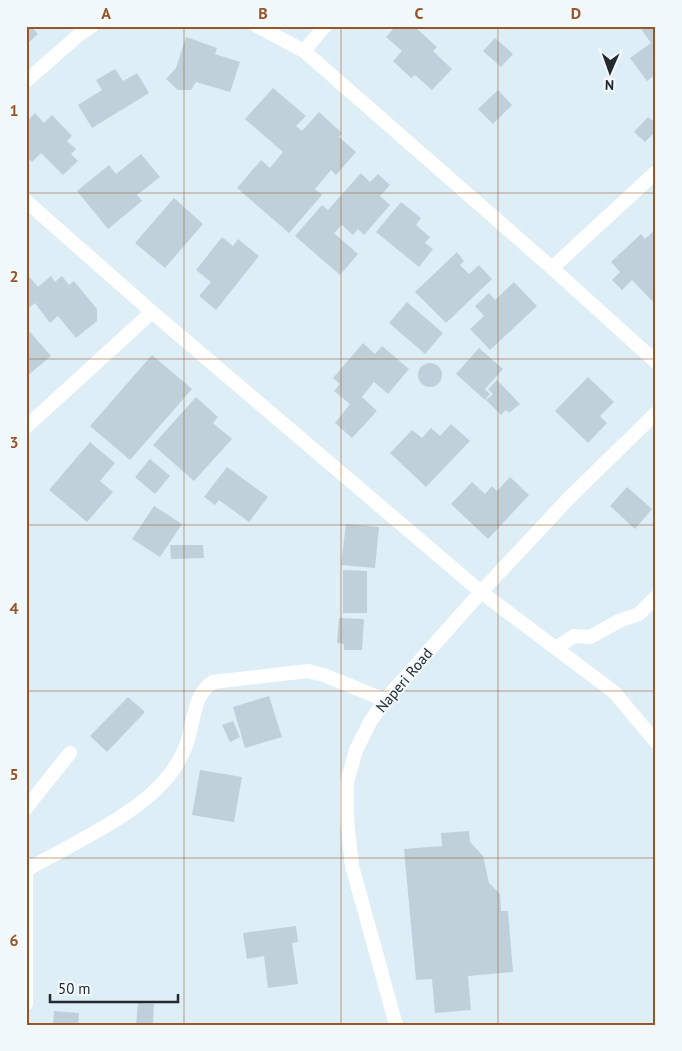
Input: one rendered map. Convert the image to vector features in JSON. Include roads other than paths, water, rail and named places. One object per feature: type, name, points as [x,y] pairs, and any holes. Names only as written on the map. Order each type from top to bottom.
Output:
[{"type":"street","points":[[26,81],[81,33],[92,26]]},
{"type":"street","points":[[257,26],[304,51],[552,268],[656,362]]},
{"type":"street","points":[[304,51],[325,26]]},
{"type":"street","points":[[552,268],[656,172]]},
{"type":"street","points":[[26,201],[152,312],[481,592],[614,692],[656,742]]},
{"type":"street","points":[[26,426],[152,312]]},
{"type":"street","name":"Naperi Road","points":[[396,1025],[352,866],[347,820],[347,782],[356,750],[370,722],[385,700],[481,592],[570,497],[656,412]]},
{"type":"street","points":[[556,648],[574,636],[590,636],[618,621],[639,614],[656,597]]},
{"type":"street","points":[[26,1004],[27,866],[127,812],[165,780],[178,763],[186,744],[200,695],[206,686],[213,682],[308,671],[324,675],[385,700]]},
{"type":"street","points":[[26,808],[70,753]]}]
